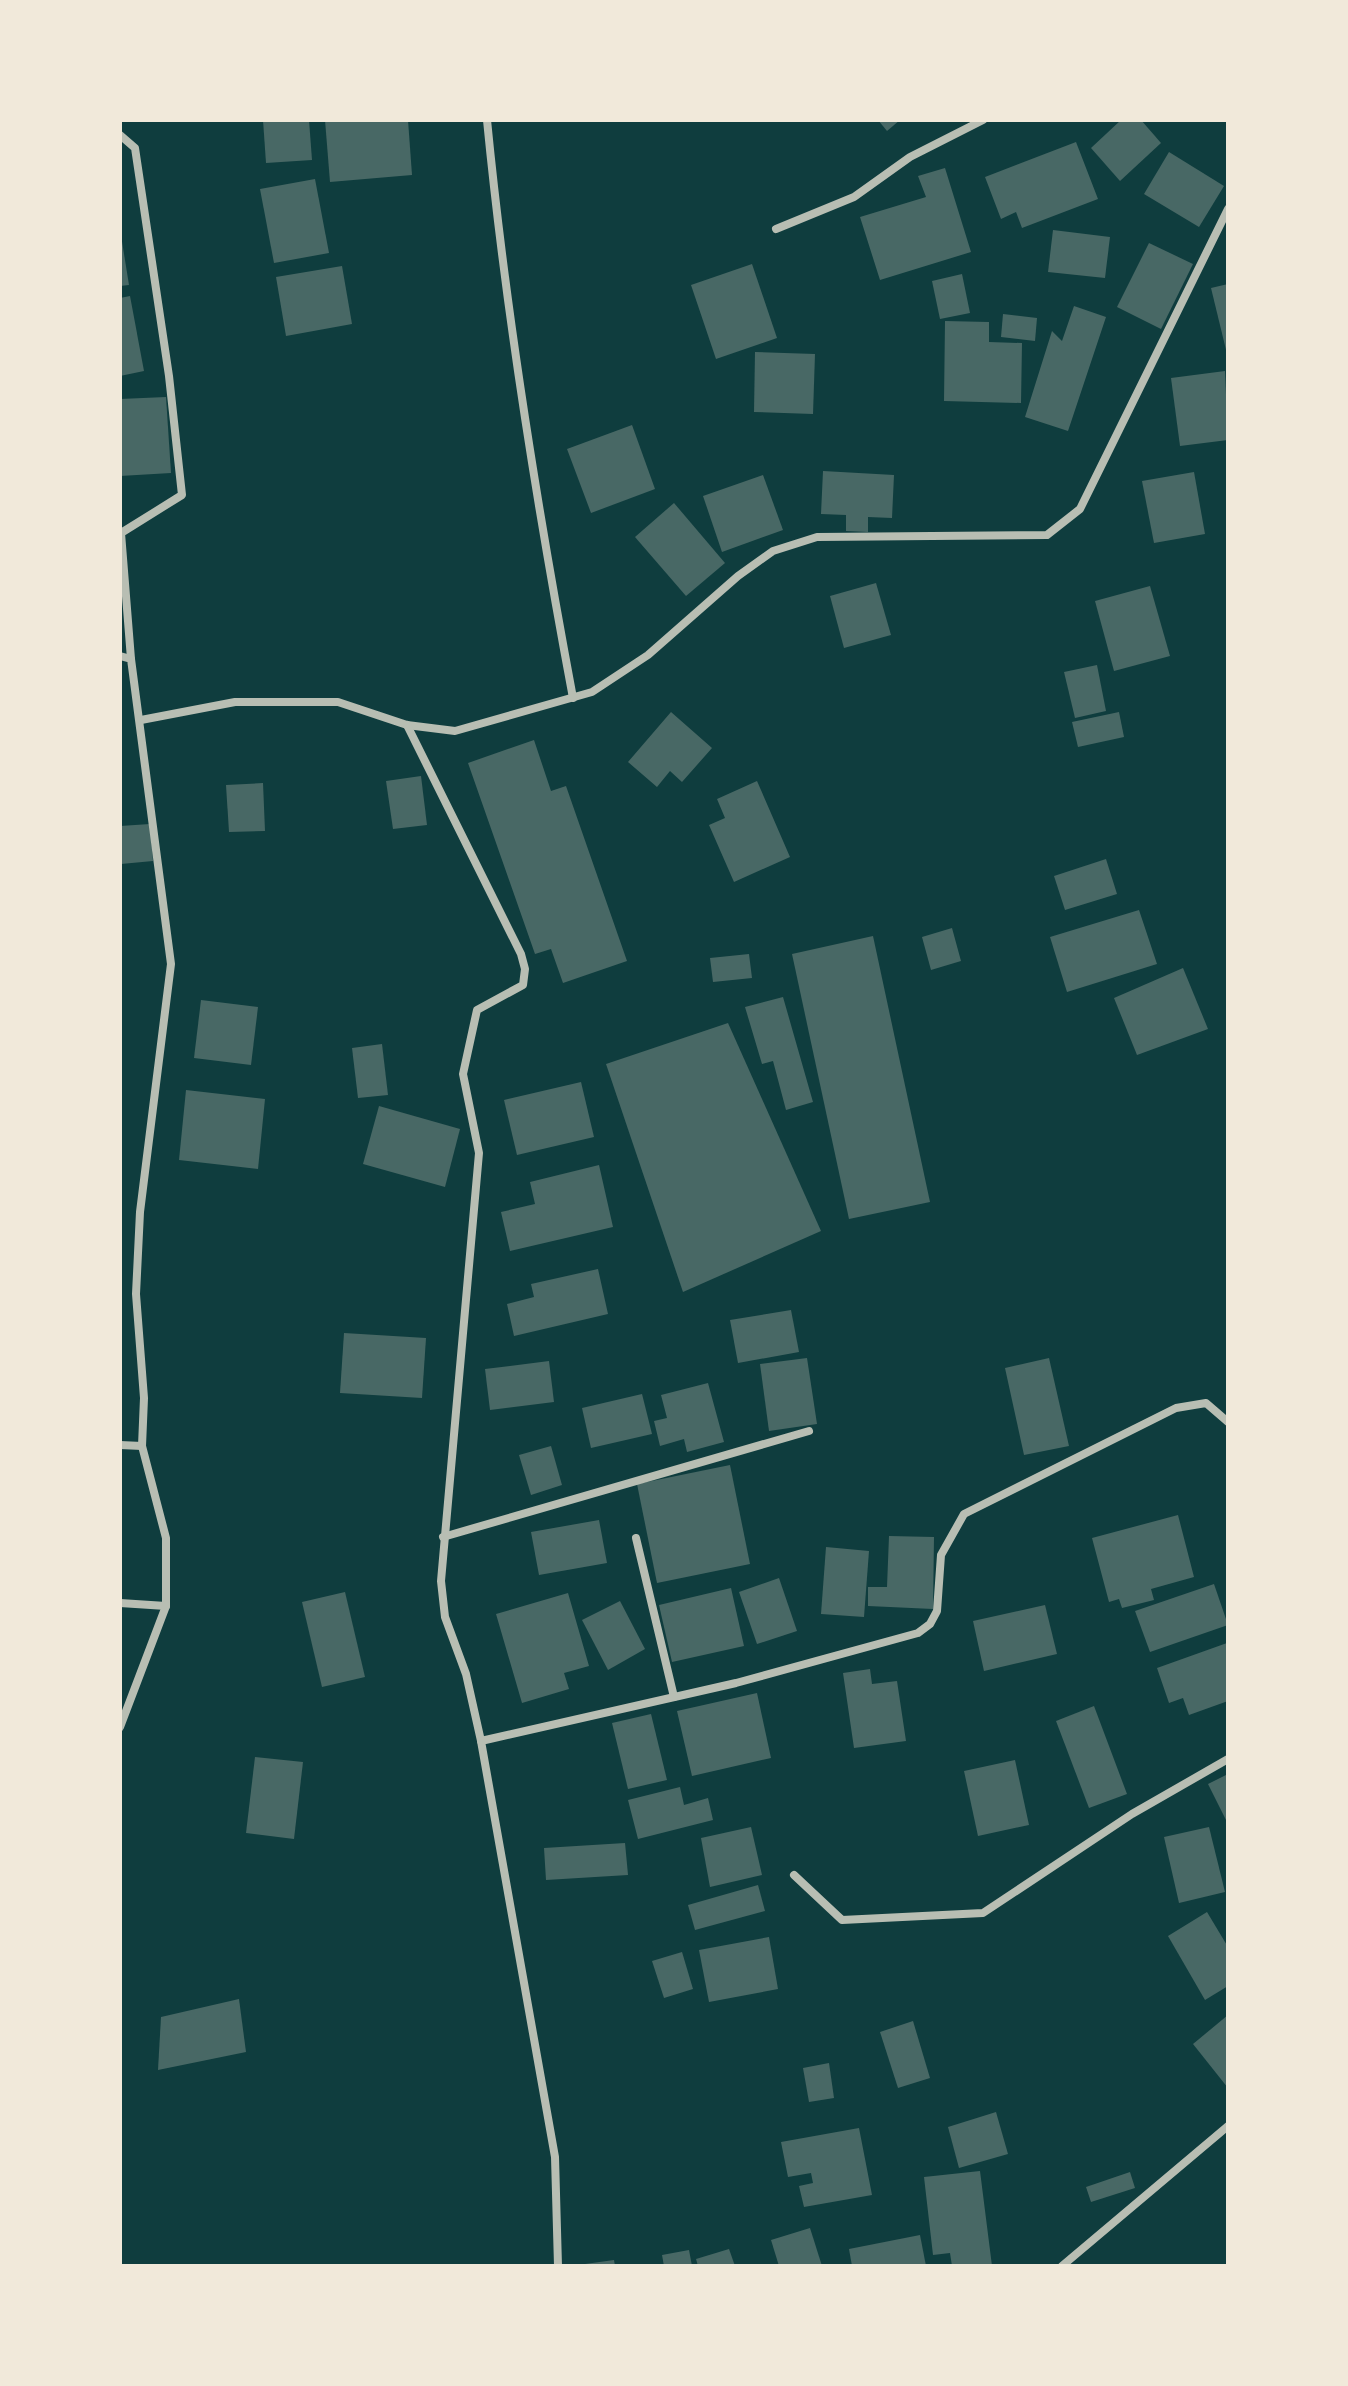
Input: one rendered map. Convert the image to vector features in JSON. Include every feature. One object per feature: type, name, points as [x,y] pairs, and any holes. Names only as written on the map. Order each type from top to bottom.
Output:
[{"type":"street","points":[[487,120],[501,260],[529,462],[573,698]]},
{"type":"street","points":[[776,229],[854,197],[910,157],[983,120]]},
{"type":"street","points":[[120,135],[135,148],[169,376],[182,495],[121,533],[131,659],[171,964],[140,1212],[136,1294],[144,1398],[142,1446],[166,1538],[166,1606],[120,1727]]},
{"type":"street","points":[[141,720],[235,702],[338,702],[407,725],[455,731],[592,692],[648,655],[738,576],[773,551],[817,537],[1047,535],[1080,509],[1228,209]]},
{"type":"street","points":[[120,656],[131,659]]},
{"type":"street","points":[[407,725],[525,969],[523,985],[477,1010],[463,1074],[479,1153],[441,1581],[445,1617],[466,1674],[481,1741],[555,2157],[558,2266]]},
{"type":"street","points":[[481,1741],[674,1697],[918,1633],[930,1624],[937,1611],[941,1555],[964,1514],[1176,1408],[1206,1403],[1228,1422]]},
{"type":"street","points":[[443,1537],[809,1431]]},
{"type":"street","points":[[120,1445],[142,1446]]},
{"type":"street","points":[[636,1538],[674,1697]]},
{"type":"street","points":[[120,1603],[166,1606]]},
{"type":"street","points":[[794,1875],[842,1920],[983,1913],[1132,1814],[1228,1759]]},
{"type":"street","points":[[1062,2266],[1228,2126]]},
{"type":"building","points":[[263,120],[309,120],[312,160],[266,163]]},
{"type":"building","points":[[325,120],[408,120],[412,175],[330,182]]},
{"type":"building","points":[[878,120],[900,120],[887,131]]},
{"type":"building","points":[[1121,120],[1141,120],[1161,143],[1120,181],[1091,148]]},
{"type":"building","points":[[1076,142],[1098,199],[1022,228],[1016,212],[1001,219],[985,177]]},
{"type":"building","points":[[1169,152],[1224,186],[1199,227],[1144,194]]},
{"type":"building","points":[[945,168],[971,252],[880,280],[860,217],[926,197],[918,176]]},
{"type":"building","points":[[315,179],[329,253],[274,263],[260,189]]},
{"type":"building","points":[[120,229],[129,285],[120,286]]},
{"type":"building","points":[[1053,230],[1110,237],[1105,278],[1048,272]]},
{"type":"building","points":[[1149,243],[1193,264],[1161,329],[1117,307]]},
{"type":"building","points":[[752,264],[777,338],[716,359],[691,285]]},
{"type":"building","points":[[342,266],[352,324],[286,336],[276,277]]},
{"type":"building","points":[[962,274],[970,313],[940,319],[932,281]]},
{"type":"building","points":[[1228,284],[1228,354],[1227,354],[1211,288]]},
{"type":"building","points":[[130,296],[144,371],[120,376],[120,298]]},
{"type":"building","points":[[1074,306],[1106,317],[1068,431],[1025,417],[1052,331],[1062,341]]},
{"type":"building","points":[[1003,314],[1037,318],[1035,341],[1001,337]]},
{"type":"building","points":[[945,321],[989,322],[989,342],[1022,343],[1021,403],[944,401]]},
{"type":"building","points":[[755,352],[815,354],[813,414],[754,412]]},
{"type":"building","points":[[1225,371],[1228,440],[1180,446],[1171,378]]},
{"type":"building","points":[[166,397],[171,473],[120,476],[120,399]]},
{"type":"building","points":[[632,425],[655,489],[591,513],[567,449]]},
{"type":"building","points":[[823,471],[894,475],[892,518],[868,517],[868,532],[846,531],[846,515],[821,514]]},
{"type":"building","points":[[1194,472],[1205,534],[1154,543],[1142,481]]},
{"type":"building","points":[[763,475],[783,530],[722,552],[703,496]]},
{"type":"building","points":[[674,503],[725,563],[686,596],[635,537]]},
{"type":"building","points":[[876,583],[891,635],[844,648],[830,596]]},
{"type":"building","points":[[1150,586],[1170,656],[1114,671],[1095,601]]},
{"type":"building","points":[[1097,665],[1106,711],[1075,718],[1064,672]]},
{"type":"building","points":[[671,712],[712,748],[682,782],[670,771],[657,787],[628,762]]},
{"type":"building","points":[[1119,712],[1124,737],[1078,747],[1072,722]]},
{"type":"building","points":[[534,740],[551,791],[566,786],[627,961],[563,983],[551,949],[535,954],[468,763]]},
{"type":"building","points":[[421,776],[427,825],[393,829],[386,781]]},
{"type":"building","points":[[757,781],[790,857],[734,882],[709,825],[725,818],[717,799]]},
{"type":"building","points":[[263,783],[265,831],[229,832],[226,785]]},
{"type":"building","points":[[150,824],[153,861],[121,864],[120,826]]},
{"type":"building","points":[[1106,859],[1117,894],[1065,910],[1054,876]]},
{"type":"building","points":[[1139,910],[1157,964],[1067,992],[1050,937]]},
{"type":"building","points":[[952,928],[961,961],[931,970],[922,937]]},
{"type":"building","points":[[873,936],[930,1202],[849,1219],[792,954]]},
{"type":"building","points":[[749,954],[752,978],[713,982],[710,958]]},
{"type":"building","points":[[1183,968],[1208,1029],[1137,1055],[1114,998]]},
{"type":"building","points":[[783,997],[813,1102],[786,1110],[773,1061],[762,1064],[745,1007]]},
{"type":"building","points":[[201,1000],[258,1007],[251,1065],[194,1058]]},
{"type":"building","points":[[728,1023],[821,1231],[683,1292],[606,1064]]},
{"type":"building","points":[[382,1044],[388,1095],[358,1098],[352,1048]]},
{"type":"building","points":[[581,1082],[594,1137],[517,1155],[504,1100]]},
{"type":"building","points":[[186,1090],[265,1099],[258,1169],[179,1160]]},
{"type":"building","points":[[379,1106],[460,1129],[445,1187],[363,1164]]},
{"type":"building","points":[[599,1165],[613,1227],[510,1251],[501,1212],[535,1204],[530,1182]]},
{"type":"building","points":[[598,1269],[608,1314],[514,1336],[507,1304],[534,1297],[531,1284]]},
{"type":"building","points":[[791,1310],[799,1352],[738,1363],[730,1320]]},
{"type":"building","points":[[344,1333],[426,1338],[422,1398],[340,1393]]},
{"type":"building","points":[[807,1358],[817,1424],[769,1431],[760,1364]]},
{"type":"building","points":[[1049,1358],[1069,1446],[1024,1455],[1005,1368]]},
{"type":"building","points":[[549,1361],[554,1402],[490,1410],[485,1369]]},
{"type":"building","points":[[708,1383],[724,1442],[687,1452],[684,1439],[660,1446],[654,1421],[667,1418],[661,1395]]},
{"type":"building","points":[[642,1394],[652,1434],[591,1448],[582,1408]]},
{"type":"building","points":[[551,1446],[562,1485],[531,1495],[519,1455]]},
{"type":"building","points":[[730,1465],[750,1564],[657,1583],[637,1484]]},
{"type":"building","points":[[1178,1515],[1194,1577],[1151,1589],[1154,1600],[1122,1608],[1119,1599],[1109,1602],[1092,1538]]},
{"type":"building","points":[[599,1520],[607,1563],[539,1575],[531,1532]]},
{"type":"building","points":[[889,1536],[934,1537],[933,1609],[868,1606],[868,1587],[887,1587]]},
{"type":"building","points":[[826,1547],[869,1551],[864,1617],[821,1614]]},
{"type":"building","points":[[779,1578],[797,1631],[757,1644],[739,1592]]},
{"type":"building","points":[[1214,1584],[1228,1625],[1150,1652],[1135,1611]]},
{"type":"building","points":[[731,1588],[744,1646],[672,1662],[659,1605]]},
{"type":"building","points":[[345,1592],[365,1677],[322,1687],[302,1602]]},
{"type":"building","points":[[568,1593],[589,1666],[564,1673],[569,1689],[522,1703],[496,1614]]},
{"type":"building","points":[[620,1601],[645,1649],[608,1670],[582,1620]]},
{"type":"building","points":[[1045,1605],[1057,1654],[984,1671],[973,1621]]},
{"type":"building","points":[[1227,1643],[1228,1701],[1189,1715],[1183,1698],[1169,1703],[1157,1668]]},
{"type":"building","points":[[870,1669],[872,1684],[897,1681],[906,1741],[854,1748],[843,1673]]},
{"type":"building","points":[[757,1693],[771,1758],[692,1776],[677,1711]]},
{"type":"building","points":[[1094,1706],[1127,1794],[1089,1808],[1056,1721]]},
{"type":"building","points":[[651,1714],[667,1780],[628,1789],[612,1723]]},
{"type":"building","points":[[255,1757],[303,1762],[294,1839],[246,1833]]},
{"type":"building","points":[[1015,1760],[1029,1825],[978,1836],[964,1771]]},
{"type":"building","points":[[1228,1774],[1228,1824],[1208,1784]]},
{"type":"building","points":[[680,1787],[684,1805],[708,1798],[713,1820],[638,1839],[628,1800]]},
{"type":"building","points":[[751,1827],[762,1875],[710,1887],[701,1838]]},
{"type":"building","points":[[1209,1827],[1225,1892],[1179,1903],[1164,1837]]},
{"type":"building","points":[[625,1843],[628,1875],[546,1880],[544,1848]]},
{"type":"building","points":[[758,1885],[765,1911],[695,1930],[688,1905]]},
{"type":"building","points":[[1207,1912],[1228,1947],[1228,1986],[1205,2000],[1168,1936]]},
{"type":"building","points":[[769,1937],[778,1989],[709,2002],[699,1950]]},
{"type":"building","points":[[682,1952],[693,1989],[664,1998],[652,1961]]},
{"type":"building","points":[[239,1999],[246,2052],[158,2070],[161,2017]]},
{"type":"building","points":[[1228,2015],[1228,2088],[1193,2044]]},
{"type":"building","points":[[913,2021],[930,2078],[898,2088],[880,2032]]},
{"type":"building","points":[[829,2063],[834,2098],[809,2102],[803,2068]]},
{"type":"building","points":[[996,2112],[1008,2154],[959,2168],[948,2127]]},
{"type":"building","points":[[859,2128],[872,2195],[804,2207],[799,2186],[813,2183],[811,2173],[788,2177],[781,2142]]},
{"type":"building","points":[[980,2171],[992,2266],[952,2266],[950,2253],[933,2255],[924,2177]]},
{"type":"building","points":[[1130,2172],[1135,2188],[1091,2202],[1086,2187]]},
{"type":"building","points":[[810,2228],[822,2266],[779,2266],[771,2240]]},
{"type":"building","points":[[920,2235],[926,2266],[852,2266],[849,2249]]},
{"type":"building","points":[[729,2249],[735,2266],[698,2266],[696,2259]]},
{"type":"building","points":[[689,2250],[692,2266],[664,2266],[662,2255]]},
{"type":"building","points":[[614,2260],[615,2266],[585,2266],[585,2264]]}]
